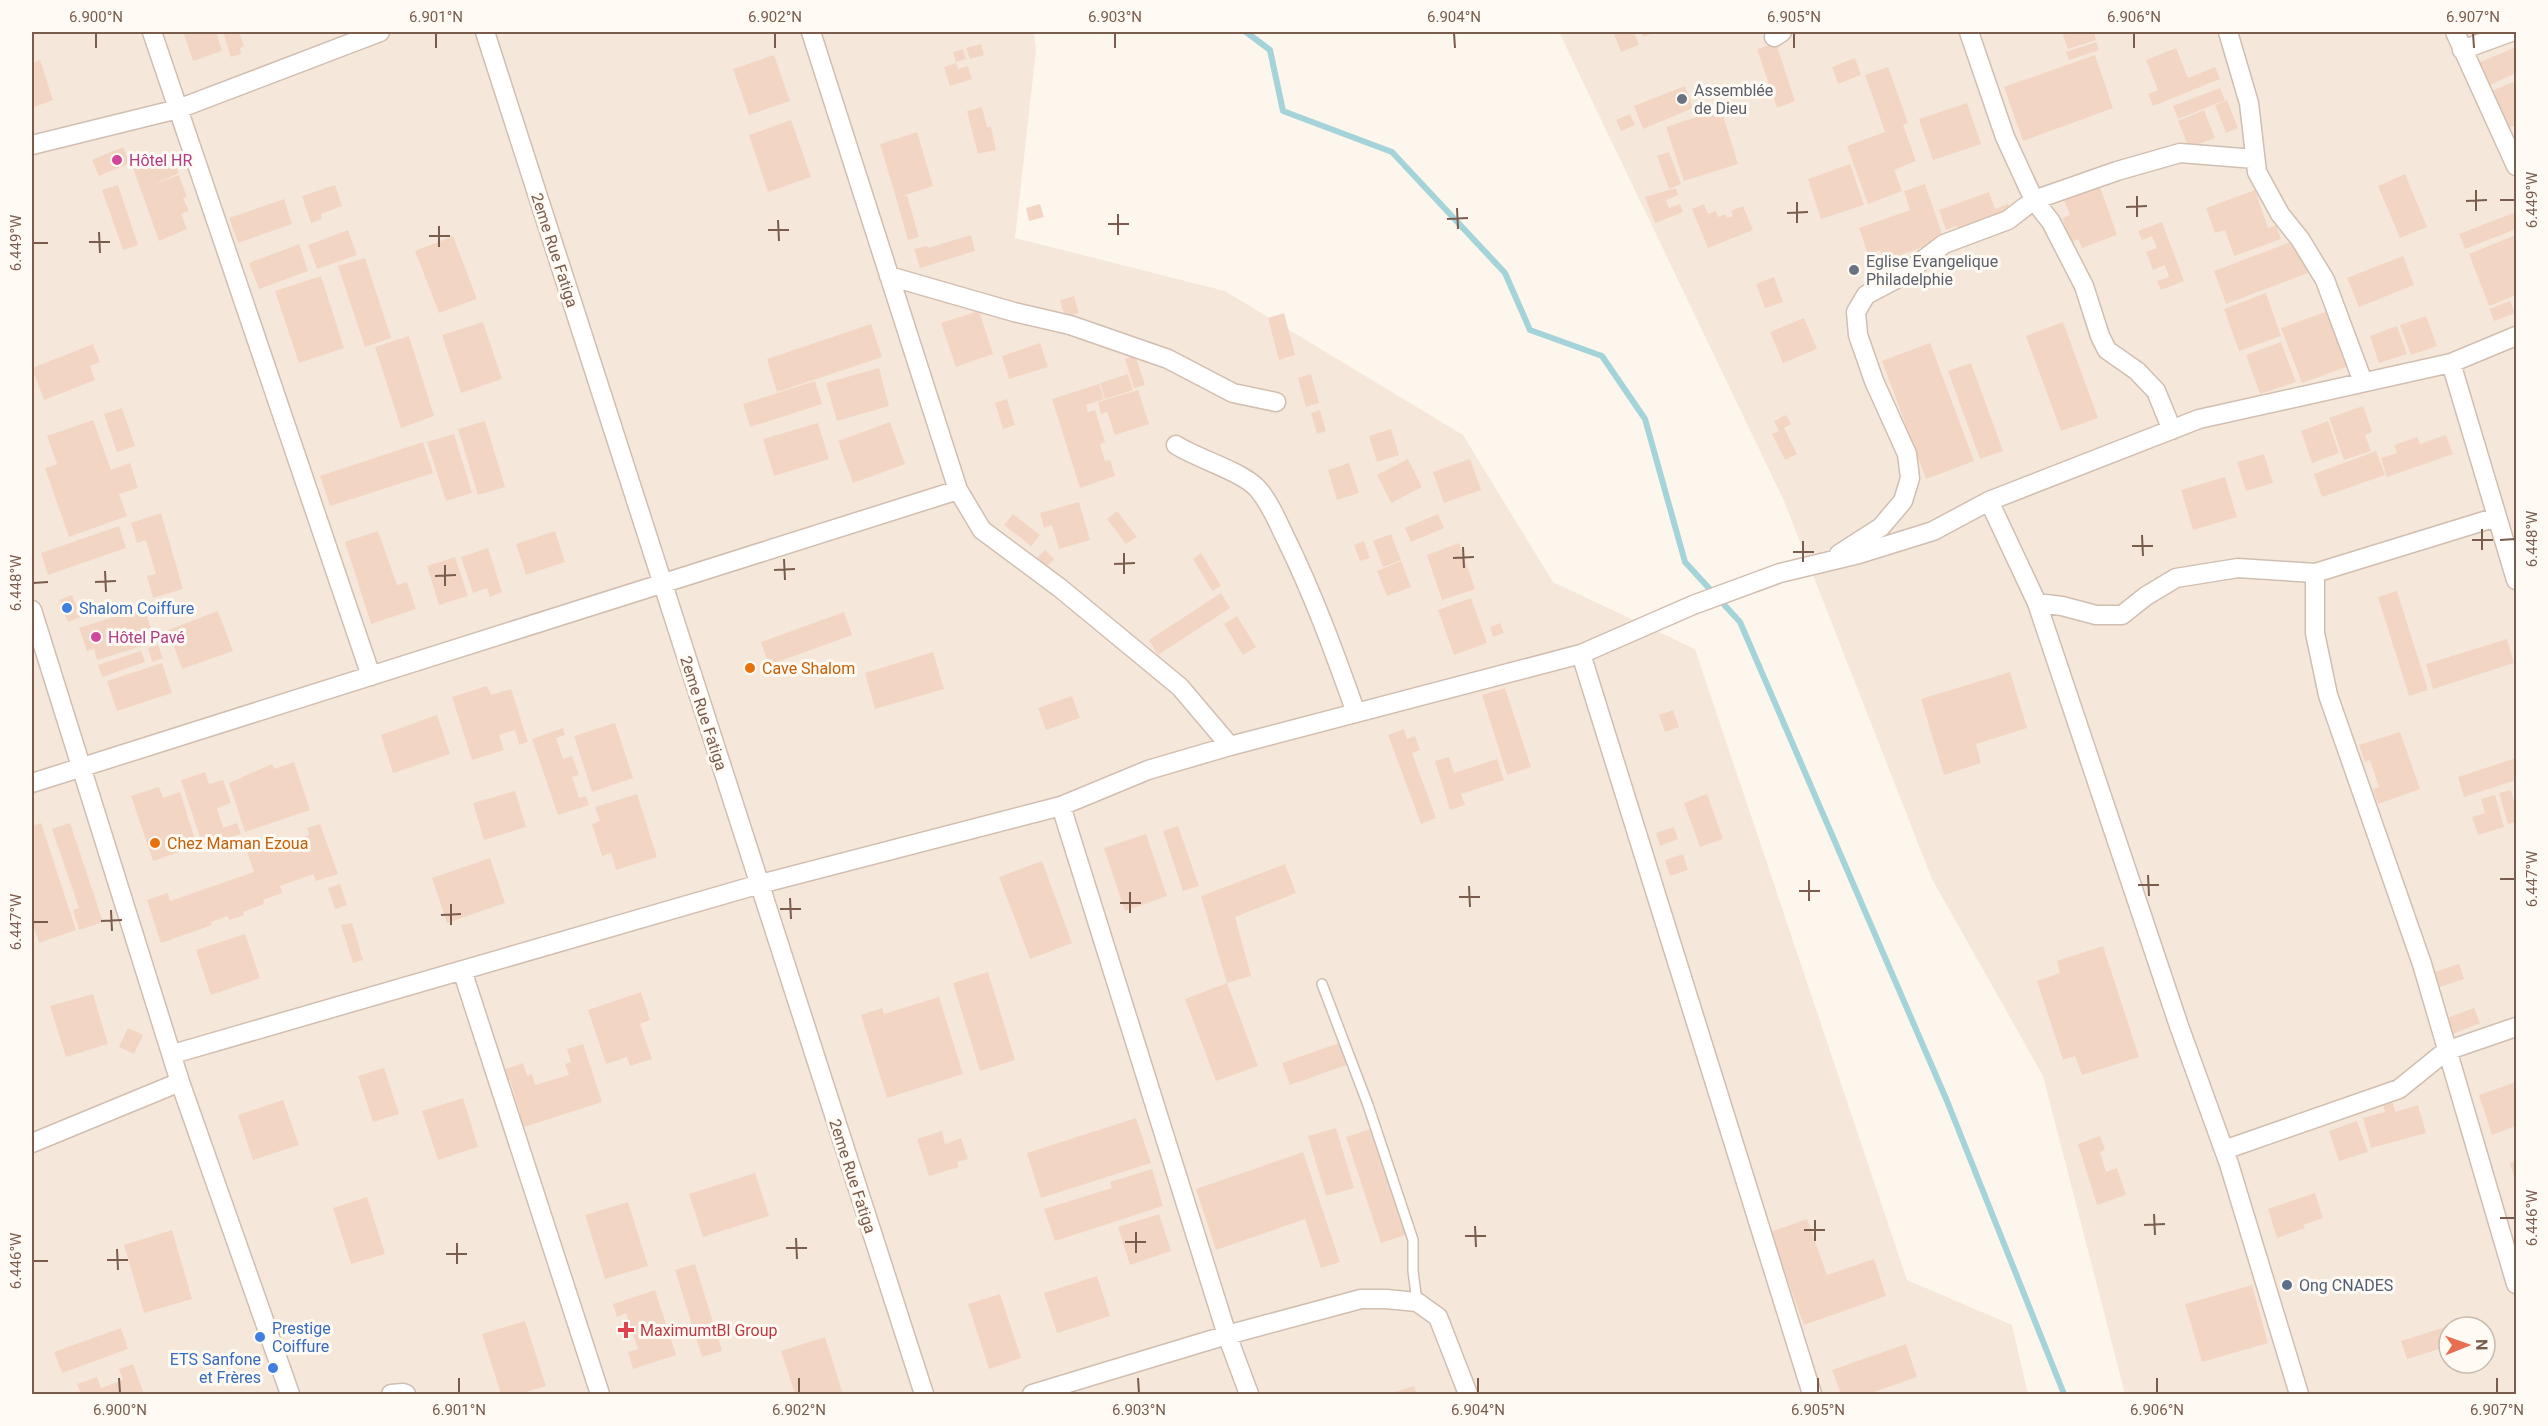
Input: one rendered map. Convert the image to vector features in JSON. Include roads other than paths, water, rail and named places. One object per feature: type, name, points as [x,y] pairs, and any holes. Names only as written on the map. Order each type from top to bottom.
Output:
[{"type":"street","points":[[152,32],[371,676]]},
{"type":"street","points":[[32,145],[178,109],[380,32]]},
{"type":"street","name":"2eme Rue Fatiga","points":[[485,32],[924,1395]]},
{"type":"street","points":[[811,32],[958,490],[982,530],[1060,588],[1180,687],[1230,746]]},
{"type":"street","points":[[1968,32],[2005,137],[2034,200],[2051,222],[2084,286],[2107,350],[2137,371],[2156,392],[2172,429]]},
{"type":"street","points":[[2228,32],[2249,103],[2257,172],[2280,214],[2300,239],[2325,280],[2363,382]]},
{"type":"street","points":[[2455,32],[2517,166]]},
{"type":"street","points":[[2462,50],[2511,32]]},
{"type":"street","points":[[1818,564],[1881,527],[1903,501],[1910,478],[1907,454],[1874,381],[1858,335],[1856,312],[1866,295],[1902,276],[1944,244],[2008,220],[2034,200],[2117,171],[2180,153],[2255,159]]},
{"type":"street","points":[[890,276],[1014,312],[1070,325],[1168,360],[1233,393],[1276,402]]},
{"type":"street","points":[[172,1054],[759,884],[1061,806],[1148,770],[1230,746],[1581,654],[1693,605],[1780,573],[1859,554],[1933,531],[1989,501],[2199,419],[2451,363],[2517,336]]},
{"type":"street","points":[[2451,363],[2517,580]]},
{"type":"street","points":[[1176,445],[1243,478],[1257,488],[1275,516],[1307,582],[1356,713]]},
{"type":"street","points":[[32,783],[958,490]]},
{"type":"street","points":[[1989,501],[2037,603],[2179,1026],[2224,1150],[2299,1395]]},
{"type":"street","points":[[2037,603],[2062,606],[2096,615],[2122,615],[2146,596],[2176,578],[2238,567],[2315,573],[2497,517]]},
{"type":"street","points":[[2315,573],[2315,633],[2328,695],[2422,964],[2517,1284]]},
{"type":"street","points":[[32,610],[180,1082],[290,1395]]},
{"type":"street","points":[[1581,654],[1812,1395]]},
{"type":"street","points":[[1061,806],[1227,1335],[1249,1395]]},
{"type":"street","points":[[462,970],[600,1395]]},
{"type":"street","points":[[2224,1150],[2399,1089],[2446,1051],[2517,1027]]},
{"type":"street","points":[[32,1143],[180,1082]]},
{"type":"street","points":[[1032,1395],[1227,1335],[1361,1299],[1417,1302],[1438,1317],[1468,1395]]},
{"type":"street","points":[[391,1395],[403,1393],[406,1395]]},
{"type":"lane","points":[[1322,984],[1368,1105],[1413,1240],[1413,1270],[1417,1302]]},
{"type":"waterway","points":[[1246,32],[1270,50],[1283,111],[1392,152],[1505,273],[1530,330],[1602,356],[1645,419],[1685,562],[1740,622],[1947,1101],[2064,1394]]},
{"type":"place","name":"Assemblée de Dieu","points":[[1682,99]]},
{"type":"place","name":"Hôtel HR","points":[[117,160]]},
{"type":"place","name":"Eglise Evangelique Philadelphie","points":[[1854,270]]},
{"type":"place","name":"Shalom Coiffure","points":[[67,608]]},
{"type":"place","name":"Hôtel Pavé","points":[[96,637]]},
{"type":"place","name":"Cave Shalom","points":[[750,668]]},
{"type":"place","name":"Chez Maman Ezoua","points":[[155,843]]},
{"type":"place","name":"Ong CNADES","points":[[2287,1285]]},
{"type":"place","name":"MaximumtBl Group","points":[[626,1330]]},
{"type":"place","name":"Prestige Coiffure","points":[[260,1337]]},
{"type":"place","name":"ETS Sanfone et Frères","points":[[273,1368]]}]
